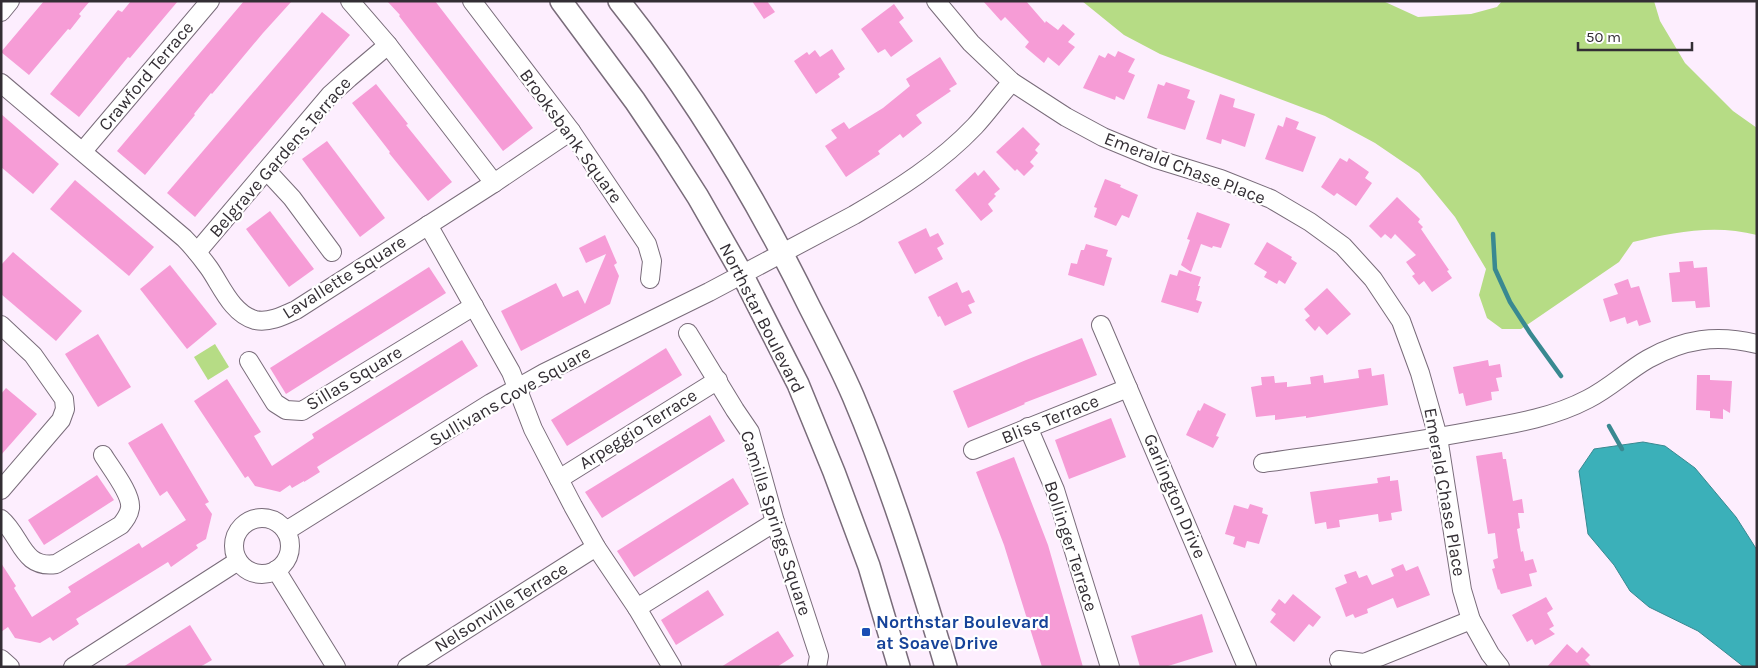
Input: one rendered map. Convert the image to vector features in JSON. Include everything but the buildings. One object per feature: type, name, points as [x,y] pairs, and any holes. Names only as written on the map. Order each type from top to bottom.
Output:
[{"type":"main road","name":"Northstar Boulevard","points":[[561,1],[635,101],[698,197],[742,274],[798,384],[834,472],[868,566],[899,667]]},
{"type":"main road","points":[[619,1],[654,45],[733,166],[783,253],[843,373],[891,495],[946,667]]},
{"type":"street","points":[[1,12],[10,1]]},
{"type":"street","name":"Crawford Terrace","points":[[83,151],[210,1]]},
{"type":"street","points":[[350,1],[388,46],[494,183]]},
{"type":"street","name":"Brooksbank Square","points":[[472,1],[570,130],[646,244],[652,261],[650,279]]},
{"type":"street","name":"Emerald Chase Place","points":[[936,1],[971,43],[1012,82],[1066,117],[1103,137],[1170,164],[1221,179],[1271,200],[1310,222],[1343,246],[1373,279],[1401,321],[1420,373],[1438,438],[1462,590],[1471,620],[1490,654],[1500,667]]},
{"type":"street","name":"Belgrave Gardens Terrace","points":[[197,252],[330,95],[388,46]]},
{"type":"street","name":"Sullivans Cove Square","points":[[286,532],[516,389],[570,359],[742,274],[854,215],[904,184],[931,164],[974,127],[1012,82]]},
{"type":"street","name":"Lavallette Square","points":[[1,83],[184,238],[197,252],[228,298],[240,311],[255,320],[274,320],[296,310],[494,183],[570,130]]},
{"type":"street","points":[[267,171],[292,198],[332,252]]},
{"type":"street","points":[[428,225],[511,372],[533,429],[596,547],[637,608],[672,667]]},
{"type":"street","name":"Sillas Square","points":[[249,361],[275,403],[286,410],[302,411],[474,306]]},
{"type":"street","points":[[1,325],[33,355],[46,372],[64,399],[65,409],[61,420],[1,490]]},
{"type":"street","name":"Garlington Drive","points":[[1102,325],[1247,667]]},
{"type":"street","name":"Camilla Springs Square","points":[[688,332],[750,432],[775,522],[818,656],[817,667]]},
{"type":"street","points":[[1263,462],[1438,438],[1521,422],[1558,413],[1589,399],[1647,360],[1676,346],[1706,338],[1736,339],[1757,344]]},
{"type":"street","name":"Arpeggio Terrace","points":[[559,479],[718,380]]},
{"type":"street","name":"Bliss Terrace","points":[[973,450],[1128,388]]},
{"type":"street","name":"Bollinger Terrace","points":[[1028,427],[1055,490],[1110,667]]},
{"type":"street","points":[[1,519],[26,554],[36,563],[45,566],[56,564],[121,525],[128,516],[131,505],[128,495],[103,455]]},
{"type":"street","points":[[271,519],[286,532],[290,548],[283,564],[276,570],[260,574],[251,572],[238,561],[234,542],[237,533],[243,525],[251,520],[271,519]]},
{"type":"street","points":[[637,608],[775,522]]},
{"type":"street","name":"Nelsonville Terrace","points":[[407,667],[596,547]]},
{"type":"street","points":[[73,667],[238,561]]},
{"type":"street","points":[[276,570],[336,667]]},
{"type":"street","points":[[1339,660],[1364,662],[1471,620]]},
{"type":"street","points":[[1,659],[10,667]]},
{"type":"green space","points":[[1082,1],[1383,1],[1418,17],[1471,14],[1497,7],[1502,1],[1654,1],[1660,21],[1685,63],[1733,111],[1757,128],[1757,235],[1726,230],[1710,230],[1679,232],[1633,242],[1619,262],[1521,329],[1502,329],[1487,318],[1479,295],[1486,269],[1455,217],[1419,173],[1375,143],[1325,116],[1160,54],[1124,35]]},
{"type":"green space","points":[[215,344],[229,367],[208,380],[194,357]]},
{"type":"water","points":[[1643,442],[1665,446],[1695,468],[1736,517],[1757,550],[1757,667],[1744,667],[1698,631],[1649,607],[1630,591],[1614,565],[1588,534],[1579,471],[1594,449]]},
{"type":"waterway","points":[[1493,234],[1495,269],[1510,302],[1561,376]]},
{"type":"waterway","points":[[1609,426],[1622,449]]},
{"type":"place","name":"Northstar Boulevard at Soave Drive","points":[[866,632]]}]
